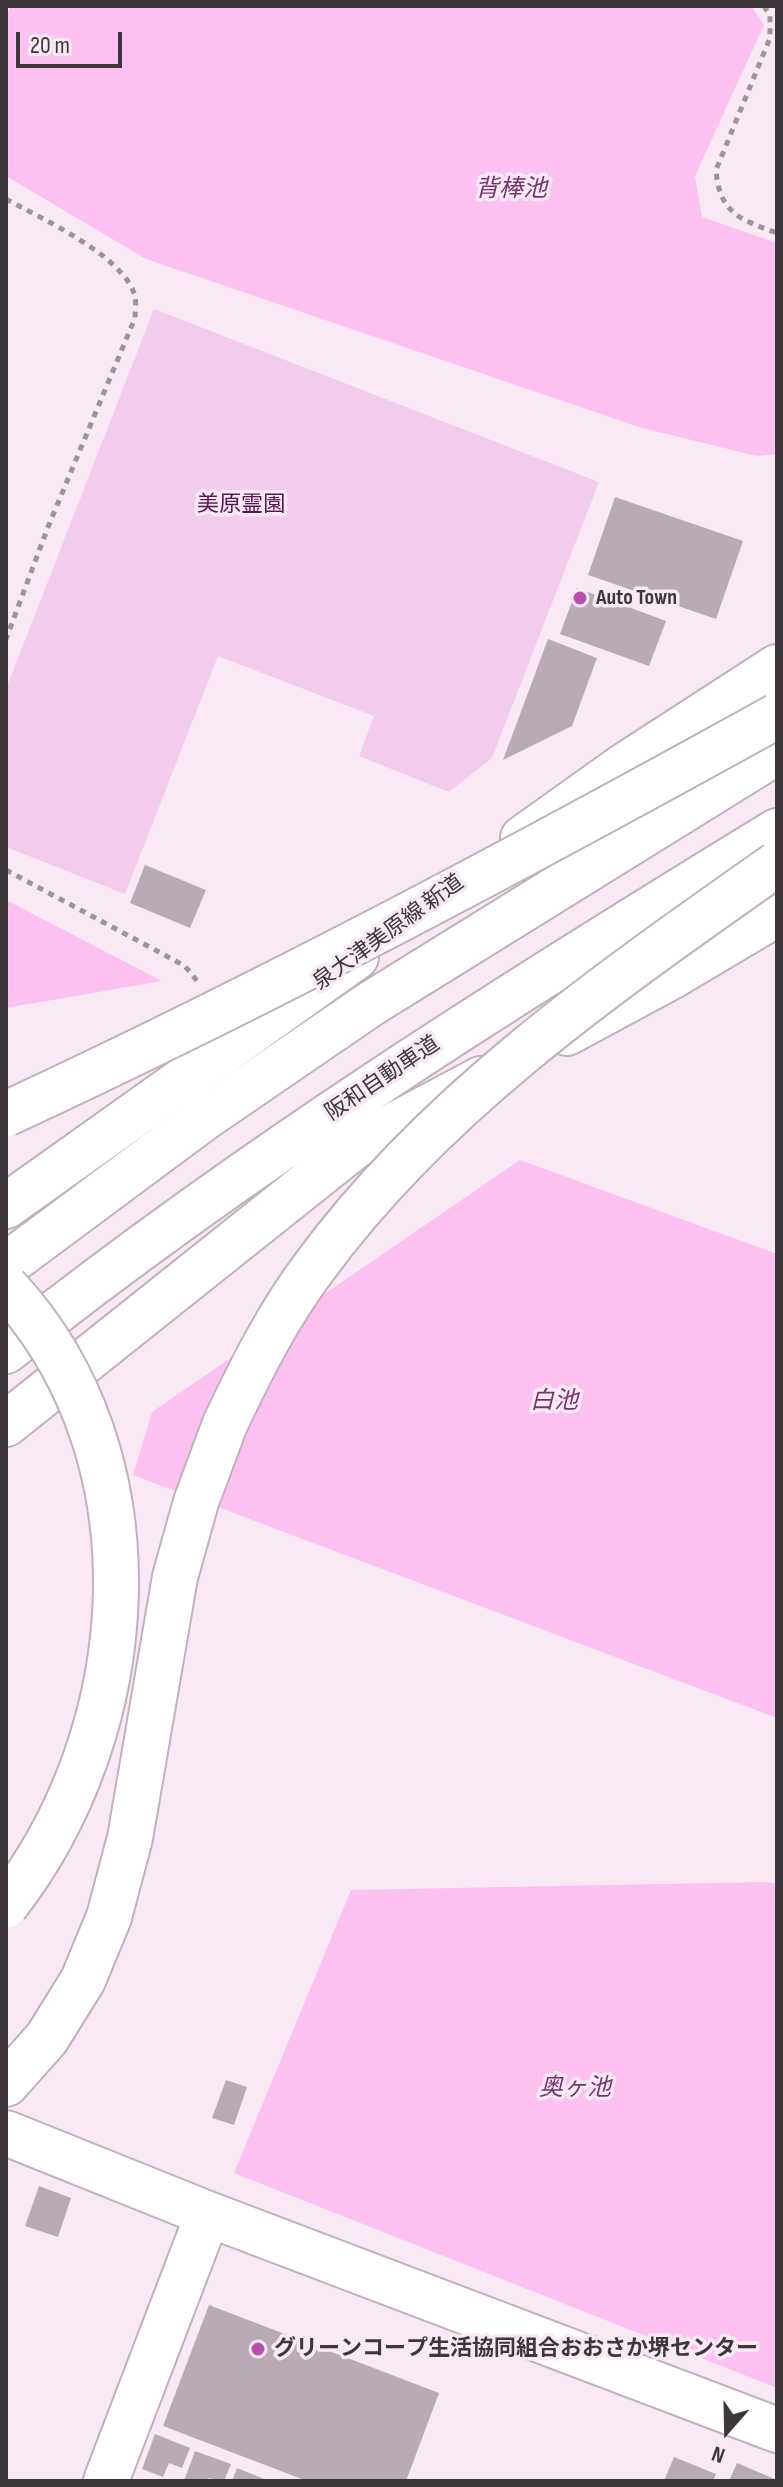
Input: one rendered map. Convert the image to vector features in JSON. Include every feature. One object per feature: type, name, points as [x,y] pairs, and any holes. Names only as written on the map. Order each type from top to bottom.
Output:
[{"type":"main road","name":"泉大津美原線 新道","points":[[6,1206],[624,766],[777,667]]},
{"type":"main road","points":[[6,1114],[318,964],[553,840],[777,716]]},
{"type":"main road","points":[[6,1265],[204,1118],[372,1003],[777,752]]},
{"type":"main road","name":"阪和自動車道","points":[[6,1351],[85,1288],[400,1066],[777,831]]},
{"type":"main road","points":[[6,2084],[47,2038],[83,1980],[109,1917],[130,1838],[175,1577],[196,1502],[225,1424],[265,1341],[315,1266],[380,1185],[483,1086],[649,955],[777,864]]},
{"type":"main road","points":[[6,1424],[355,1146],[669,978],[777,914]]},
{"type":"main road","points":[[6,1287],[48,1343],[76,1392],[96,1445],[109,1501],[116,1557],[115,1621],[108,1680],[95,1736],[76,1788],[52,1837],[6,1905]]},
{"type":"main road","points":[[6,2133],[208,2214],[777,2430]]},
{"type":"main road","points":[[118,2477],[208,2214]]},
{"type":"path","points":[[764,6],[770,16],[770,38],[716,170],[717,191],[729,208],[744,221],[777,233]]},
{"type":"path","points":[[6,199],[106,257],[122,273],[135,294],[135,318],[48,527],[6,639]]},
{"type":"path","points":[[6,870],[185,966],[203,990]]},
{"type":"green space","name":"美原霊園","points":[[154,309],[599,482],[492,758],[449,792],[359,756],[374,716],[218,656],[125,894],[6,847],[6,689]]},
{"type":"water","name":"背棒池","points":[[11,6],[751,6],[764,25],[695,176],[702,217],[777,243],[777,454],[757,456],[642,428],[146,259],[6,176],[6,16]]},
{"type":"water","points":[[6,900],[162,981],[6,1008]]},
{"type":"water","name":"白池","points":[[520,1160],[777,1254],[777,1718],[133,1475],[152,1412]]},
{"type":"water","name":"奥ヶ池","points":[[777,1884],[777,2388],[234,2173],[351,1890]]},
{"type":"building","points":[[615,497],[743,541],[716,619],[588,575]]},
{"type":"building","points":[[577,588],[666,621],[649,666],[560,634]]},
{"type":"building","points":[[548,639],[597,658],[572,726],[503,760]]},
{"type":"building","points":[[145,865],[206,890],[190,928],[130,903]]},
{"type":"building","points":[[226,2080],[247,2087],[234,2125],[212,2118]]},
{"type":"building","points":[[39,2186],[71,2198],[58,2237],[25,2226]]},
{"type":"building","name":"グリーンコープ生活協同組合おおさか堺センター","points":[[209,2305],[439,2393],[406,2481],[307,2481],[163,2426]]},
{"type":"building","points":[[155,2434],[190,2448],[182,2468],[169,2463],[163,2477],[142,2469]]},
{"type":"building","points":[[195,2451],[231,2464],[224,2481],[209,2478],[207,2481],[184,2481]]},
{"type":"building","points":[[674,2457],[716,2474],[713,2481],[664,2481]]},
{"type":"building","points":[[737,2463],[777,2480],[777,2481],[729,2481]]},
{"type":"building","points":[[237,2468],[269,2481],[232,2481]]},
{"type":"place","name":"Auto Town","points":[[580,598]]},
{"type":"place","name":"グリーンコープ生活協同組合おおさか堺センター","points":[[258,2349]]}]
